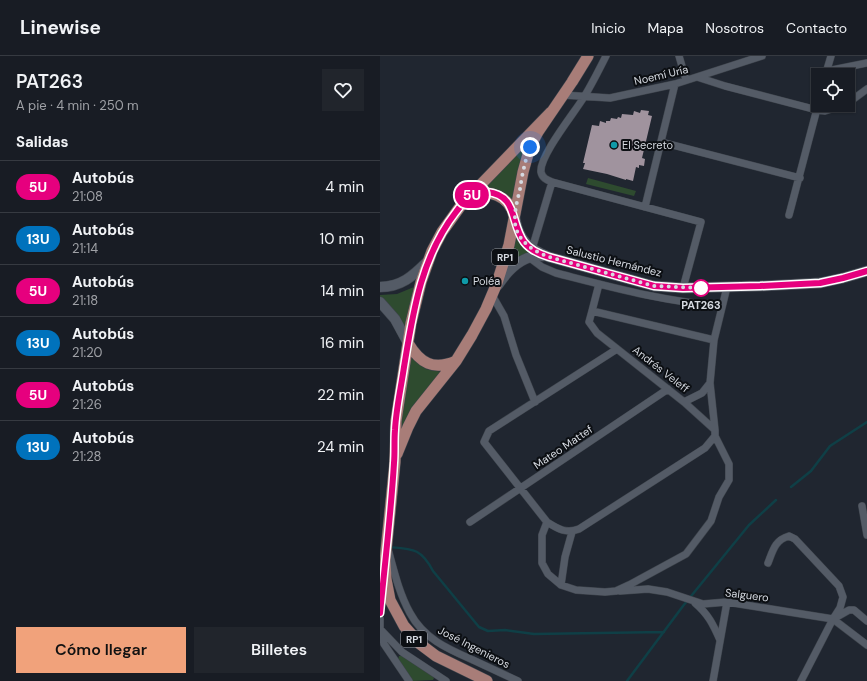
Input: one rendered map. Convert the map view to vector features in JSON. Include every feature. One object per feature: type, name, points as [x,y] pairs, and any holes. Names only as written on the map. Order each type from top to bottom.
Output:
[{"type":"main road","name":"RP1","points":[[487,681],[436,656],[420,644],[408,632],[390,600],[386,579],[385,561],[395,462],[396,421],[408,343],[416,302],[427,262],[445,227],[470,196],[551,112],[588,56]]},
{"type":"main road","points":[[515,219],[528,152],[535,137],[551,112]]},
{"type":"main road","points":[[470,196],[482,192],[488,192],[500,196],[510,205],[515,219]]},
{"type":"main road","name":"RP1","points":[[395,462],[412,419],[424,401],[456,361],[479,322],[492,295],[505,257],[515,219]]},
{"type":"main road","points":[[408,343],[418,357],[430,365],[445,365],[456,361]]},
{"type":"street","points":[[606,56],[584,97],[547,153],[541,172],[544,178],[552,182],[701,222],[683,288]]},
{"type":"street","points":[[679,56],[686,80]]},
{"type":"street","name":"Noemí Uría","points":[[563,95],[610,98],[675,84],[762,56]]},
{"type":"street","points":[[828,68],[831,56]]},
{"type":"street","points":[[847,68],[867,63]]},
{"type":"street","points":[[697,77],[725,86],[811,106]]},
{"type":"street","points":[[645,207],[675,84]]},
{"type":"street","points":[[855,98],[867,89]]},
{"type":"street","points":[[789,215],[800,178],[816,112]]},
{"type":"street","points":[[661,142],[800,178]]},
{"type":"street","points":[[535,402],[516,355],[504,316],[492,295],[508,272],[530,253],[552,182]]},
{"type":"street","points":[[515,219],[521,238],[530,253],[542,267],[556,273],[675,301],[722,306]]},
{"type":"street","name":"Salustio Hernández","points":[[530,253],[654,286],[683,288],[727,288],[820,283],[867,271]]},
{"type":"street","points":[[380,287],[393,286],[407,280],[427,262]]},
{"type":"street","points":[[598,284],[592,311],[714,340]]},
{"type":"street","points":[[616,591],[686,554],[711,521],[719,497],[729,480],[729,464],[715,433],[710,383],[714,340],[727,288]]},
{"type":"street","points":[[380,302],[395,320],[408,343]]},
{"type":"street","name":"Andrés Veleff","points":[[592,311],[589,322],[597,333],[684,402],[715,433]]},
{"type":"street","points":[[616,349],[489,432],[484,442],[547,522],[560,530],[572,532],[579,529],[705,448],[715,433]]},
{"type":"street","points":[[684,402],[702,393],[710,383]]},
{"type":"street","name":"Mateo Mattef","points":[[470,522],[668,389]]},
{"type":"street","points":[[862,506],[867,535]]},
{"type":"street","points":[[547,522],[542,535],[542,563],[548,574],[561,585]]},
{"type":"street","points":[[561,585],[565,557],[572,532]]},
{"type":"street","points":[[768,563],[775,545],[781,538],[789,536],[795,538],[839,586],[843,597],[840,608],[801,681]]},
{"type":"street","name":"José Ingenieros","points":[[387,543],[405,604],[415,622],[425,634],[440,645],[518,681]]},
{"type":"street","points":[[380,613],[385,561]]},
{"type":"street","name":"Salguero","points":[[561,585],[576,590],[589,592],[654,590],[667,592],[703,604],[727,602],[833,619],[867,645]]},
{"type":"street","points":[[693,601],[706,612],[714,625],[720,640]]},
{"type":"street","points":[[713,681],[727,602]]},
{"type":"street","points":[[833,619],[850,610],[854,610],[867,621]]},
{"type":"street","points":[[380,619],[380,629],[384,644],[409,681]]},
{"type":"street","points":[[380,629],[402,652],[442,680]]},
{"type":"green space","points":[[532,136],[514,202],[480,191]]},
{"type":"green space","points":[[588,178],[636,191],[634,196],[586,184]]},
{"type":"green space","points":[[517,233],[524,247],[530,254],[508,266]]},
{"type":"green space","points":[[414,287],[405,333],[389,305],[380,297],[380,295],[397,294]]},
{"type":"green space","points":[[410,357],[426,369],[442,372],[396,440]]},
{"type":"green space","points":[[399,656],[402,656],[432,676],[434,678],[433,680],[412,681],[398,659]]},
{"type":"building","name":"El Secreto","points":[[641,110],[649,111],[648,115],[652,116],[642,158],[645,159],[644,166],[639,165],[639,168],[636,167],[633,181],[583,169],[585,163],[583,163],[592,125],[599,126],[600,121],[606,123],[606,121],[610,121],[611,118],[621,118],[622,114],[633,115],[634,111],[640,113]]},
{"type":"waterway","points":[[791,487],[811,471],[830,446],[867,422]]},
{"type":"waterway","points":[[627,681],[683,606],[749,525],[776,500]]},
{"type":"waterway","points":[[388,547],[410,549],[420,554],[429,563],[433,571],[479,627],[488,631],[505,630],[534,634],[664,632]]},
{"type":"bus line","name":"5U","points":[[380,613],[395,462],[396,421],[411,323],[421,282],[432,251],[448,222],[470,196],[476,193],[488,192],[500,196],[506,200],[513,211],[516,225],[523,241],[537,253],[654,286],[704,288],[820,283],[867,271]]},
{"type":"place","name":"El Secreto","points":[[614,145]]},
{"type":"place","name":"Poléa","points":[[465,281]]},
{"type":"place","name":"PAT263","points":[[701,288]]},
{"type":"route","points":[[530,147],[525,162],[518,195],[515,219],[519,234],[523,241],[534,251],[549,257],[654,286],[704,288],[701,288]]}]
